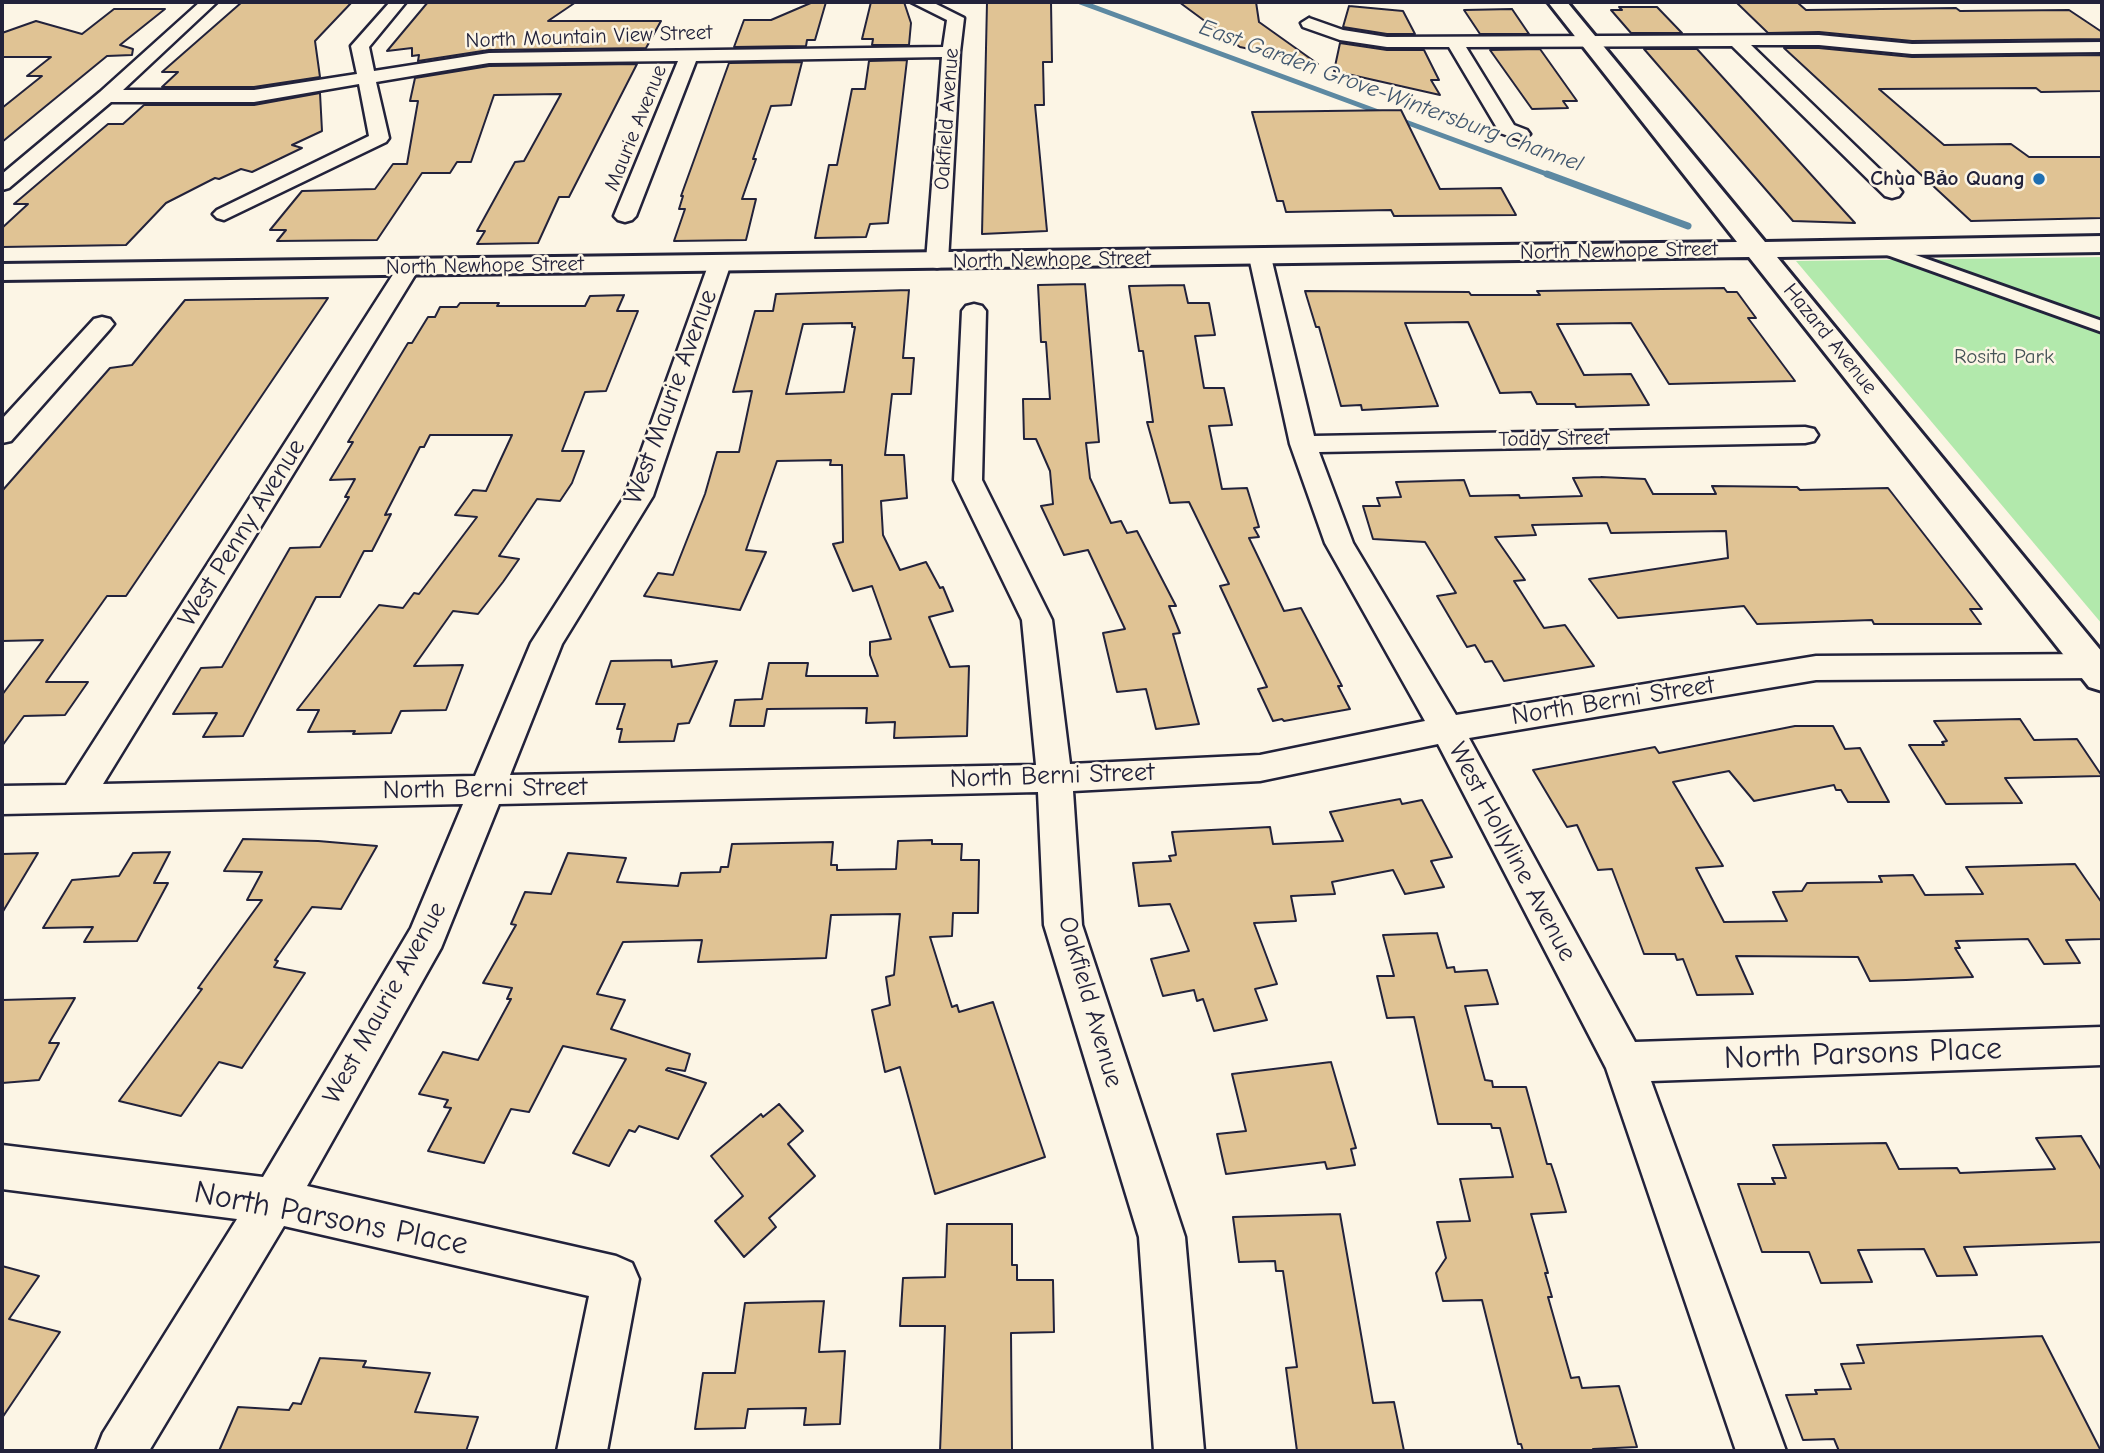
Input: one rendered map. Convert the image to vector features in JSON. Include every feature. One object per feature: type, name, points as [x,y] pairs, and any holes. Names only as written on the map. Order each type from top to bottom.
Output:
[{"type":"street","points":[[2,184],[106,96],[209,2]]},
{"type":"street","points":[[224,214],[379,138],[360,46],[398,2]]},
{"type":"street","name":"Oakfield Avenue","points":[[919,2],[956,18],[951,52],[937,261]]},
{"type":"street","name":"Hazard Avenue","points":[[1557,2],[2098,671]]},
{"type":"street","points":[[1309,23],[1340,35],[1387,43],[1819,40],[1912,49],[2102,47]]},
{"type":"street","points":[[1737,41],[1892,192]]},
{"type":"street","points":[[1454,43],[1507,129],[1521,134]]},
{"type":"street","name":"North Mountain View Street","points":[[106,96],[254,96],[489,58],[951,52]]},
{"type":"street","name":"Maurie Avenue","points":[[625,216],[689,56]]},
{"type":"street","name":"North Newhope Street","points":[[2,272],[2102,244]]},
{"type":"street","points":[[1878,247],[2102,327]]},
{"type":"street","name":"West Hollyline Avenue","points":[[1260,257],[1303,444],[1339,543],[1447,729],[1624,1062],[1761,1451]]},
{"type":"street","name":"West Maurie Avenue","points":[[121,1451],[274,1201],[427,936],[547,643],[639,496],[720,263]]},
{"type":"street","name":"West Penny Avenue","points":[[75,800],[409,267]]},
{"type":"street","name":"Oakfield Avenue","points":[[974,311],[968,480],[1037,620],[1055,778],[1063,925],[1162,1237],[1179,1451]]},
{"type":"street","points":[[2,435],[102,324]]},
{"type":"street","name":"Toddy Street","points":[[1303,444],[1805,435]]},
{"type":"street","name":"North Berni Street","points":[[2,800],[1055,778],[1260,768],[1447,729],[1816,668],[2098,671]]},
{"type":"street","name":"North Parsons Place","points":[[1624,1062],[2102,1046]]},
{"type":"street","name":"North Parsons Place","points":[[2,1167],[274,1201],[617,1279],[582,1451]]},
{"type":"green space","name":"Rosita Park","points":[[2102,257],[2102,624],[1796,261]]},
{"type":"building","points":[[242,2],[352,2],[315,41],[320,77],[254,87],[162,87],[178,72],[162,72]]},
{"type":"building","points":[[428,2],[576,2],[548,21],[661,21],[646,48],[489,50],[418,61],[419,55],[412,56],[412,48],[387,51]]},
{"type":"building","points":[[813,2],[826,2],[815,40],[807,40],[806,46],[734,47],[744,20],[771,20]]},
{"type":"building","points":[[871,2],[904,2],[911,23],[909,45],[872,45],[873,39],[862,39]]},
{"type":"building","points":[[987,2],[1051,2],[1052,62],[1043,62],[1044,105],[1035,105],[1047,231],[982,234]]},
{"type":"building","points":[[1179,2],[1256,2],[1259,22],[1318,64],[1240,47]]},
{"type":"building","points":[[1737,3],[1798,3],[1806,10],[2069,10],[2102,32],[2102,39],[1912,41],[1819,32],[1768,33]]},
{"type":"building","points":[[1349,6],[1403,11],[1415,34],[1387,34],[1343,27]]},
{"type":"building","points":[[1619,7],[1657,7],[1682,33],[1631,33],[1611,10],[1622,10]]},
{"type":"building","points":[[114,9],[165,9],[120,45],[133,49],[132,55],[107,56],[2,142],[2,108],[42,76],[27,76],[51,57],[2,57],[2,33],[36,21],[82,34]]},
{"type":"building","points":[[1512,9],[1529,34],[1480,34],[1464,10]]},
{"type":"building","points":[[1340,43],[1387,50],[1424,50],[1439,80],[1431,80],[1440,95],[1334,71]]},
{"type":"building","points":[[1784,48],[1819,48],[1912,57],[2102,55],[2102,91],[2041,92],[2036,88],[1879,89],[1944,145],[2011,144],[2029,157],[2102,157],[2102,218],[1971,221]]},
{"type":"building","points":[[1540,49],[1577,101],[1563,101],[1568,108],[1532,109],[1490,50]]},
{"type":"building","points":[[1644,49],[1697,49],[1855,223],[1793,221]]},
{"type":"building","points":[[907,60],[888,223],[870,224],[866,237],[815,238],[829,165],[837,165],[852,89],[865,89],[869,61]]},
{"type":"building","points":[[802,62],[791,105],[771,106],[753,159],[756,159],[742,199],[756,199],[746,240],[674,241],[685,209],[679,209],[681,196],[729,63]]},
{"type":"building","points":[[637,64],[569,197],[559,197],[538,243],[477,244],[485,231],[477,231],[515,162],[524,161],[561,94],[494,95],[471,162],[457,162],[450,173],[422,173],[377,240],[277,241],[286,230],[270,230],[302,191],[375,189],[393,164],[407,164],[418,101],[410,101],[415,78],[489,66]]},
{"type":"building","points":[[320,93],[322,131],[292,145],[302,148],[252,172],[241,169],[219,179],[215,178],[166,203],[126,245],[2,247],[2,228],[28,204],[14,204],[108,124],[123,124],[144,105],[254,105]]},
{"type":"building","points":[[1401,110],[1440,189],[1501,188],[1516,215],[1394,216],[1391,210],[1286,212],[1283,201],[1277,201],[1252,112]]},
{"type":"building","points":[[1085,284],[1099,442],[1086,443],[1090,478],[1111,523],[1121,521],[1127,533],[1137,531],[1176,606],[1169,606],[1180,633],[1173,634],[1199,724],[1156,729],[1146,689],[1117,692],[1103,633],[1125,629],[1088,550],[1064,555],[1041,506],[1053,504],[1050,471],[1036,439],[1024,439],[1023,399],[1050,399],[1046,342],[1041,342],[1038,285]]},
{"type":"building","points":[[1184,285],[1188,303],[1209,303],[1215,335],[1195,336],[1204,388],[1224,388],[1232,425],[1209,426],[1222,489],[1247,488],[1259,527],[1254,528],[1259,537],[1249,538],[1284,611],[1301,608],[1342,686],[1338,686],[1350,709],[1273,721],[1258,689],[1267,687],[1220,586],[1229,584],[1189,502],[1170,503],[1147,422],[1153,422],[1143,351],[1139,351],[1129,286]]},
{"type":"building","points":[[1724,288],[1727,292],[1737,292],[1756,318],[1748,318],[1795,381],[1669,384],[1631,323],[1557,324],[1584,375],[1631,374],[1649,405],[1576,407],[1575,404],[1537,404],[1531,392],[1500,393],[1468,322],[1405,323],[1438,406],[1362,410],[1361,405],[1341,406],[1319,327],[1316,327],[1305,291],[1540,295],[1537,291]]},
{"type":"building","points":[[909,290],[903,358],[914,358],[911,394],[892,394],[885,455],[904,455],[907,498],[881,501],[883,535],[900,570],[926,562],[940,588],[943,587],[953,611],[929,617],[950,667],[969,666],[967,736],[894,738],[895,722],[866,723],[867,708],[767,709],[764,726],[730,726],[735,700],[762,699],[769,663],[808,663],[806,676],[878,676],[870,655],[870,642],[891,639],[872,586],[853,591],[833,544],[843,542],[842,465],[830,465],[831,460],[777,461],[746,550],[766,552],[740,610],[644,596],[658,573],[673,575],[705,494],[717,452],[739,452],[752,391],[733,392],[755,311],[773,311],[776,294]],"holes":[[[852,323],[852,327],[855,327],[844,392],[786,394],[803,324]]]},
{"type":"building","points":[[624,295],[617,311],[638,311],[606,391],[585,392],[562,451],[584,451],[572,483],[560,501],[537,499],[499,556],[519,559],[503,582],[478,614],[453,611],[414,666],[463,665],[446,710],[401,711],[391,733],[353,734],[355,731],[308,732],[319,710],[297,710],[379,605],[403,608],[414,593],[419,594],[477,517],[455,515],[473,490],[486,491],[512,435],[430,435],[424,447],[420,447],[385,515],[391,514],[372,551],[364,551],[340,597],[316,597],[243,736],[203,737],[217,713],[173,714],[201,668],[222,667],[290,548],[320,547],[349,497],[345,497],[355,479],[330,480],[353,442],[348,442],[408,343],[412,343],[428,317],[435,317],[440,307],[457,307],[460,303],[499,303],[497,306],[585,306],[590,296]]},
{"type":"building","points":[[328,298],[126,596],[107,596],[46,682],[88,682],[65,715],[24,716],[2,746],[2,695],[43,640],[2,641],[2,491],[110,368],[132,365],[185,300]]},
{"type":"building","points":[[1573,478],[1645,479],[1653,494],[1716,494],[1712,486],[1797,487],[1800,490],[1888,488],[1982,609],[1970,609],[1981,624],[1874,624],[1872,620],[1757,624],[1744,606],[1618,618],[1589,579],[1728,558],[1726,531],[1611,533],[1607,523],[1532,525],[1536,535],[1495,537],[1525,580],[1514,581],[1544,628],[1565,625],[1594,666],[1504,681],[1492,661],[1485,662],[1475,645],[1467,647],[1437,596],[1456,593],[1425,542],[1373,539],[1363,506],[1380,506],[1377,498],[1401,497],[1396,482],[1464,480],[1470,496],[1519,495],[1520,498],[1582,496]]},
{"type":"building","points":[[671,660],[672,667],[717,661],[689,723],[678,724],[674,741],[619,742],[622,729],[617,729],[625,704],[596,704],[611,661]]},
{"type":"building","points":[[2020,719],[2034,740],[2077,739],[2102,776],[2005,778],[2022,803],[1946,804],[1909,745],[1944,745],[1942,742],[1947,741],[1934,721]]},
{"type":"building","points":[[1795,726],[1833,726],[1845,749],[1860,748],[1889,802],[1848,802],[1841,790],[1836,790],[1834,785],[1754,801],[1729,771],[1673,782],[1723,866],[1696,868],[1724,922],[1787,921],[1773,892],[1802,891],[1807,883],[1882,882],[1879,876],[1913,875],[1925,895],[1983,894],[1966,867],[2075,864],[2102,903],[2102,939],[2066,940],[2080,963],[2044,964],[2028,939],[1956,941],[1960,948],[1955,948],[1973,977],[1870,981],[1858,957],[1736,956],[1753,994],[1697,995],[1683,959],[1677,960],[1675,954],[1644,954],[1612,869],[1598,870],[1577,825],[1567,827],[1533,770],[1655,747],[1659,753]]},
{"type":"building","points":[[1400,799],[1402,804],[1422,800],[1452,857],[1431,861],[1444,887],[1405,894],[1393,870],[1332,882],[1335,894],[1291,896],[1296,921],[1254,923],[1277,984],[1255,989],[1267,1020],[1214,1031],[1203,999],[1197,1001],[1194,990],[1163,996],[1151,959],[1189,951],[1170,904],[1139,906],[1133,863],[1171,861],[1169,856],[1176,855],[1172,832],[1270,827],[1273,844],[1343,841],[1330,812]]},
{"type":"building","points":[[243,839],[377,846],[341,909],[312,907],[275,960],[278,961],[274,967],[305,973],[242,1068],[219,1062],[181,1116],[119,1101],[202,989],[198,988],[262,900],[247,900],[262,872],[224,871]]},
{"type":"building","points":[[932,840],[932,844],[962,844],[961,860],[979,860],[978,913],[953,913],[952,936],[930,937],[952,1007],[957,1005],[959,1012],[993,1002],[1045,1157],[935,1194],[900,1067],[885,1072],[872,1010],[890,1005],[886,977],[894,975],[900,914],[831,915],[826,958],[698,962],[702,940],[623,942],[597,994],[625,1000],[611,1029],[690,1054],[685,1071],[668,1068],[666,1070],[706,1083],[678,1139],[639,1126],[635,1132],[629,1130],[609,1166],[573,1153],[626,1059],[563,1046],[529,1112],[511,1109],[484,1163],[428,1151],[451,1108],[444,1107],[448,1100],[419,1094],[443,1052],[478,1060],[511,999],[507,999],[512,988],[483,983],[516,925],[511,924],[525,892],[551,894],[568,853],[626,858],[617,882],[678,886],[681,873],[720,872],[721,867],[728,867],[732,844],[833,842],[831,865],[837,865],[837,870],[896,869],[898,841]]},
{"type":"building","points":[[170,852],[154,883],[168,883],[137,941],[84,942],[93,927],[43,928],[72,880],[119,876],[133,853]]},
{"type":"building","points":[[38,853],[2,913],[2,854]]},
{"type":"building","points":[[1437,933],[1447,968],[1454,967],[1455,972],[1487,970],[1498,1004],[1465,1006],[1485,1080],[1492,1081],[1493,1087],[1526,1087],[1547,1164],[1551,1164],[1566,1212],[1531,1214],[1548,1273],[1545,1273],[1552,1297],[1548,1297],[1571,1378],[1579,1377],[1582,1388],[1619,1386],[1637,1447],[1593,1449],[1594,1451],[1523,1451],[1521,1444],[1518,1444],[1482,1300],[1443,1301],[1436,1273],[1446,1258],[1437,1222],[1470,1221],[1460,1179],[1513,1177],[1500,1128],[1492,1128],[1491,1124],[1438,1124],[1414,1017],[1387,1018],[1377,976],[1394,976],[1383,935]]},
{"type":"building","points":[[75,998],[49,1043],[59,1043],[39,1080],[2,1083],[2,1000]]},
{"type":"building","points":[[1331,1062],[1356,1148],[1351,1149],[1355,1165],[1327,1169],[1325,1162],[1226,1174],[1217,1134],[1246,1131],[1232,1074]]},
{"type":"building","points":[[779,1104],[803,1131],[788,1144],[815,1176],[769,1218],[776,1227],[744,1257],[715,1221],[743,1196],[711,1156],[761,1114],[763,1117]]},
{"type":"building","points":[[2081,1136],[2102,1171],[2102,1242],[1964,1247],[1977,1275],[1937,1276],[1924,1249],[1858,1250],[1872,1282],[1821,1283],[1809,1252],[1762,1252],[1738,1184],[1775,1184],[1772,1178],[1786,1178],[1773,1145],[1886,1143],[1899,1169],[1957,1168],[1960,1173],[2055,1169],[2036,1138]]},
{"type":"building","points":[[1340,1214],[1373,1403],[1394,1402],[1404,1451],[1297,1451],[1286,1368],[1297,1367],[1283,1271],[1276,1271],[1275,1261],[1239,1262],[1233,1217]]},
{"type":"building","points":[[947,1224],[1012,1224],[1012,1265],[1017,1265],[1017,1280],[1053,1280],[1054,1332],[1011,1333],[1012,1451],[940,1451],[945,1326],[900,1326],[903,1278],[945,1277]]},
{"type":"building","points":[[2,1266],[39,1276],[9,1319],[60,1332],[2,1418]]},
{"type":"building","points":[[824,1301],[819,1352],[845,1351],[840,1424],[804,1425],[806,1408],[748,1409],[745,1428],[695,1429],[703,1373],[735,1373],[745,1303]]},
{"type":"building","points":[[2042,1336],[2101,1451],[1839,1451],[1834,1439],[1803,1440],[1786,1395],[1817,1394],[1815,1390],[1851,1389],[1841,1364],[1864,1363],[1857,1345]]},
{"type":"building","points":[[320,1358],[366,1361],[363,1367],[430,1373],[415,1412],[478,1417],[466,1451],[219,1451],[238,1407],[289,1410],[293,1403],[301,1404]]},
{"type":"waterway","name":"East Garden Grove-Wintersburg Channel","points":[[1080,2],[1552,176]]},
{"type":"waterway","name":"East Garden Grove-Wintersburg Channel","points":[[1547,174],[1688,226]]},
{"type":"place","name":"Chùa Bảo Quang","points":[[2039,179]]}]
